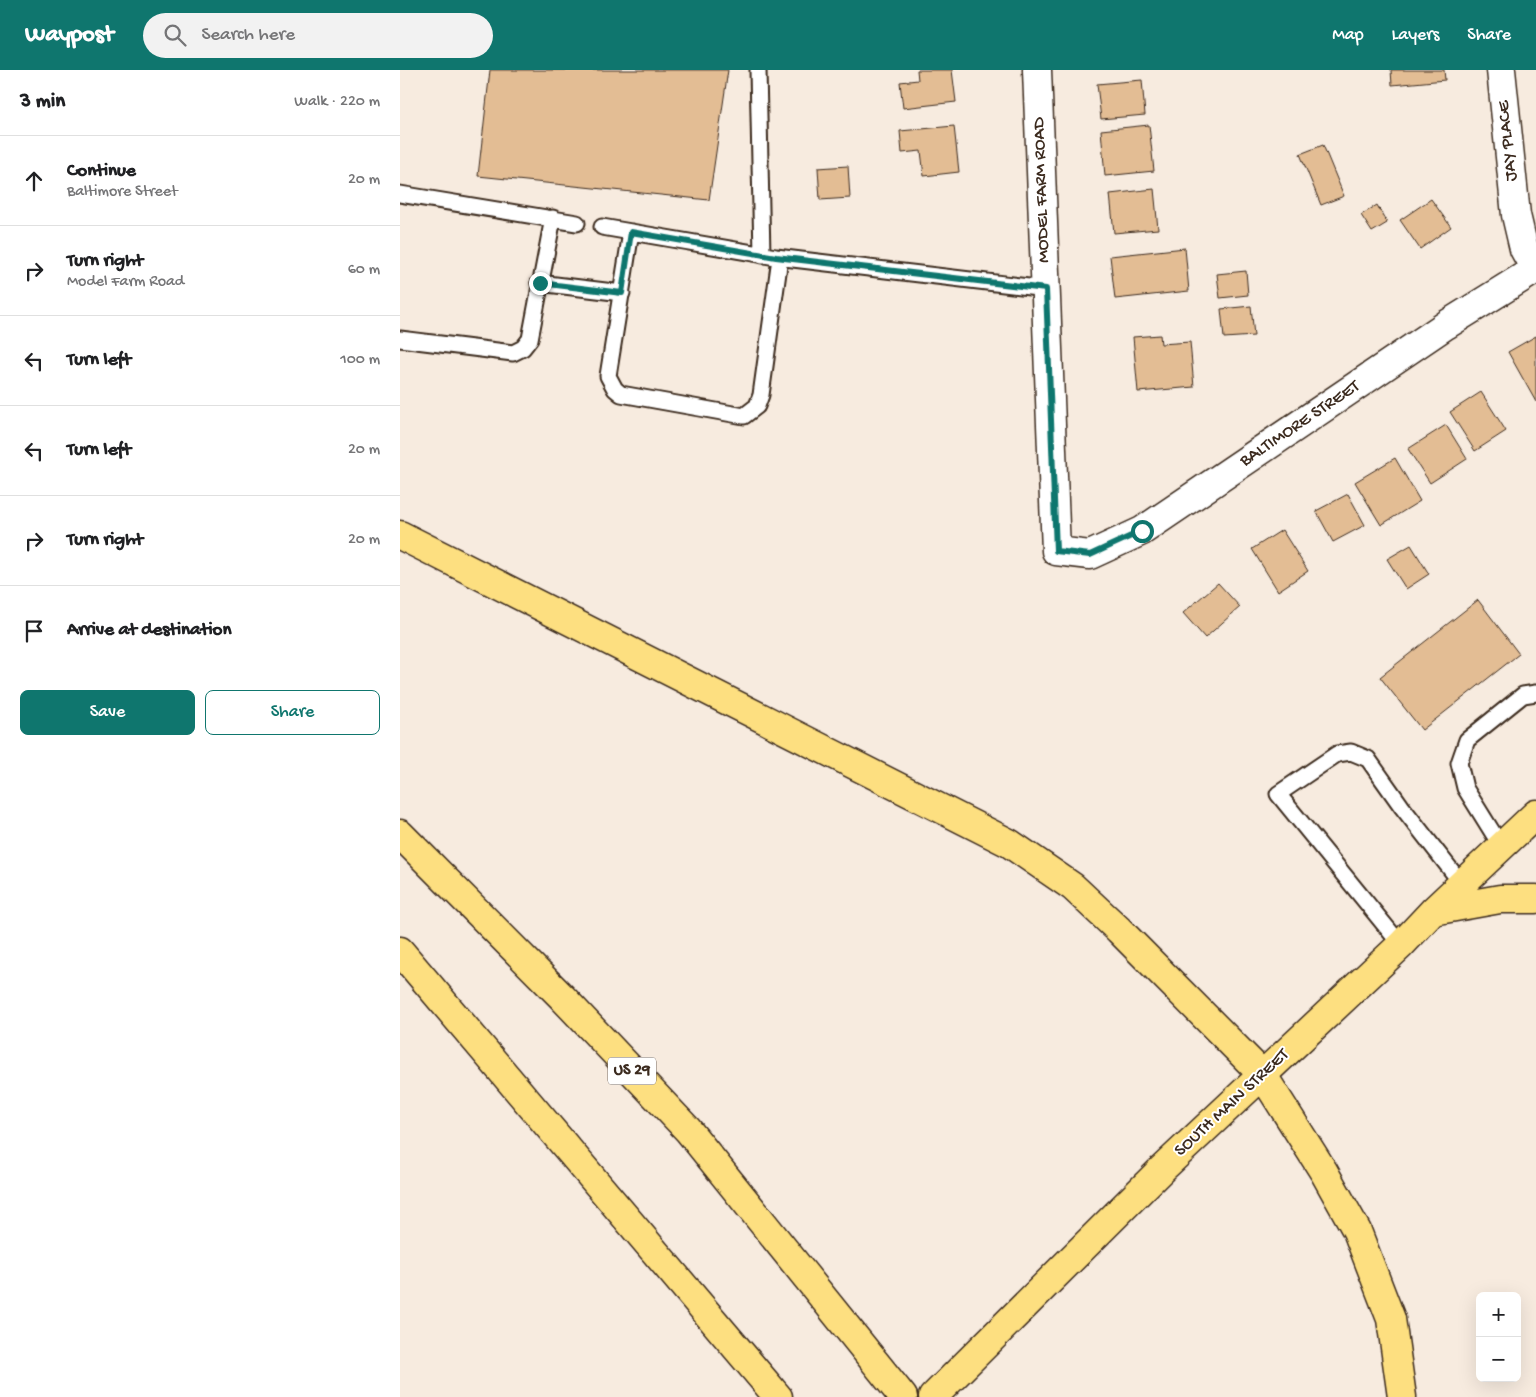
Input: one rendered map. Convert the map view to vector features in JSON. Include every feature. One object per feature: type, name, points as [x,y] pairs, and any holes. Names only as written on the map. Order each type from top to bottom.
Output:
[{"type":"main road","points":[[400,536],[1009,843],[1073,887],[1119,930],[1262,1074],[1324,1172],[1357,1231],[1391,1318],[1402,1397]]},
{"type":"main road","name":"SOUTH MAIN STREET","points":[[933,1397],[1162,1169],[1401,945],[1432,911],[1536,814]]},
{"type":"main road","name":"US 29","points":[[400,834],[562,997],[688,1130],[903,1397]]},
{"type":"main road","points":[[1432,911],[1500,899],[1536,899]]},
{"type":"main road","points":[[400,951],[778,1397]]},
{"type":"street","name":"MODEL FARM ROAD","points":[[1037,70],[1056,551]]},
{"type":"street","name":"JAY PLACE","points":[[1501,70],[1516,215],[1524,249],[1535,269]]},
{"type":"street","name":"BALTIMORE STREET","points":[[1056,551],[1090,555],[1142,531],[1446,325],[1535,269]]},
{"type":"lane","points":[[758,70],[762,255]]},
{"type":"lane","points":[[400,194],[577,223]]},
{"type":"lane","points":[[400,339],[513,353],[523,348],[530,339],[553,218]]},
{"type":"lane","points":[[602,227],[780,258],[1046,289]]},
{"type":"lane","points":[[631,232],[608,376],[615,389],[621,394],[744,416],[756,406],[761,395],[780,258]]},
{"type":"lane","points":[[540,283],[622,293]]},
{"type":"lane","points":[[1501,846],[1465,788],[1459,763],[1467,740],[1523,695],[1536,693]]},
{"type":"lane","points":[[1401,945],[1278,794],[1337,754],[1351,752],[1368,759],[1402,807],[1462,884]]},
{"type":"building","points":[[490,70],[728,70],[709,200],[478,176]]},
{"type":"building","points":[[917,70],[952,70],[956,102],[903,108],[900,82],[918,80]]},
{"type":"building","points":[[1391,70],[1444,70],[1445,80],[1392,85]]},
{"type":"building","points":[[1142,80],[1145,115],[1101,119],[1097,84]]},
{"type":"building","points":[[1149,125],[1154,171],[1105,176],[1101,130]]},
{"type":"building","points":[[954,126],[959,172],[924,176],[921,151],[902,153],[900,131]]},
{"type":"building","points":[[1323,145],[1344,196],[1321,205],[1300,154]]},
{"type":"building","points":[[848,166],[850,198],[820,200],[818,168]]},
{"type":"building","points":[[1154,189],[1158,229],[1114,233],[1110,194]]},
{"type":"building","points":[[1431,199],[1451,227],[1420,249],[1400,220]]},
{"type":"building","points":[[1377,205],[1387,223],[1372,232],[1361,215]]},
{"type":"building","points":[[1185,248],[1189,291],[1115,299],[1110,256]]},
{"type":"building","points":[[1246,271],[1248,295],[1220,298],[1217,274]]},
{"type":"building","points":[[1251,306],[1254,336],[1224,338],[1221,309]]},
{"type":"building","points":[[1160,335],[1161,344],[1190,342],[1194,387],[1138,392],[1133,337]]},
{"type":"building","points":[[1536,336],[1536,402],[1508,352]]},
{"type":"building","points":[[1481,392],[1506,431],[1475,451],[1450,412]]},
{"type":"building","points":[[1446,425],[1467,459],[1430,483],[1408,449]]},
{"type":"building","points":[[1395,458],[1420,501],[1381,525],[1355,482]]},
{"type":"building","points":[[1348,494],[1365,525],[1333,542],[1316,511]]},
{"type":"building","points":[[1282,530],[1308,571],[1278,591],[1252,549]]},
{"type":"building","points":[[1411,545],[1429,574],[1406,589],[1387,559]]},
{"type":"building","points":[[1218,583],[1240,607],[1205,638],[1183,613]]},
{"type":"building","points":[[1478,600],[1519,654],[1422,730],[1380,677]]},
{"type":"route","points":[[540,283],[622,293],[631,232],[776,257],[1046,289],[1056,551],[1090,555],[1142,531]]}]
